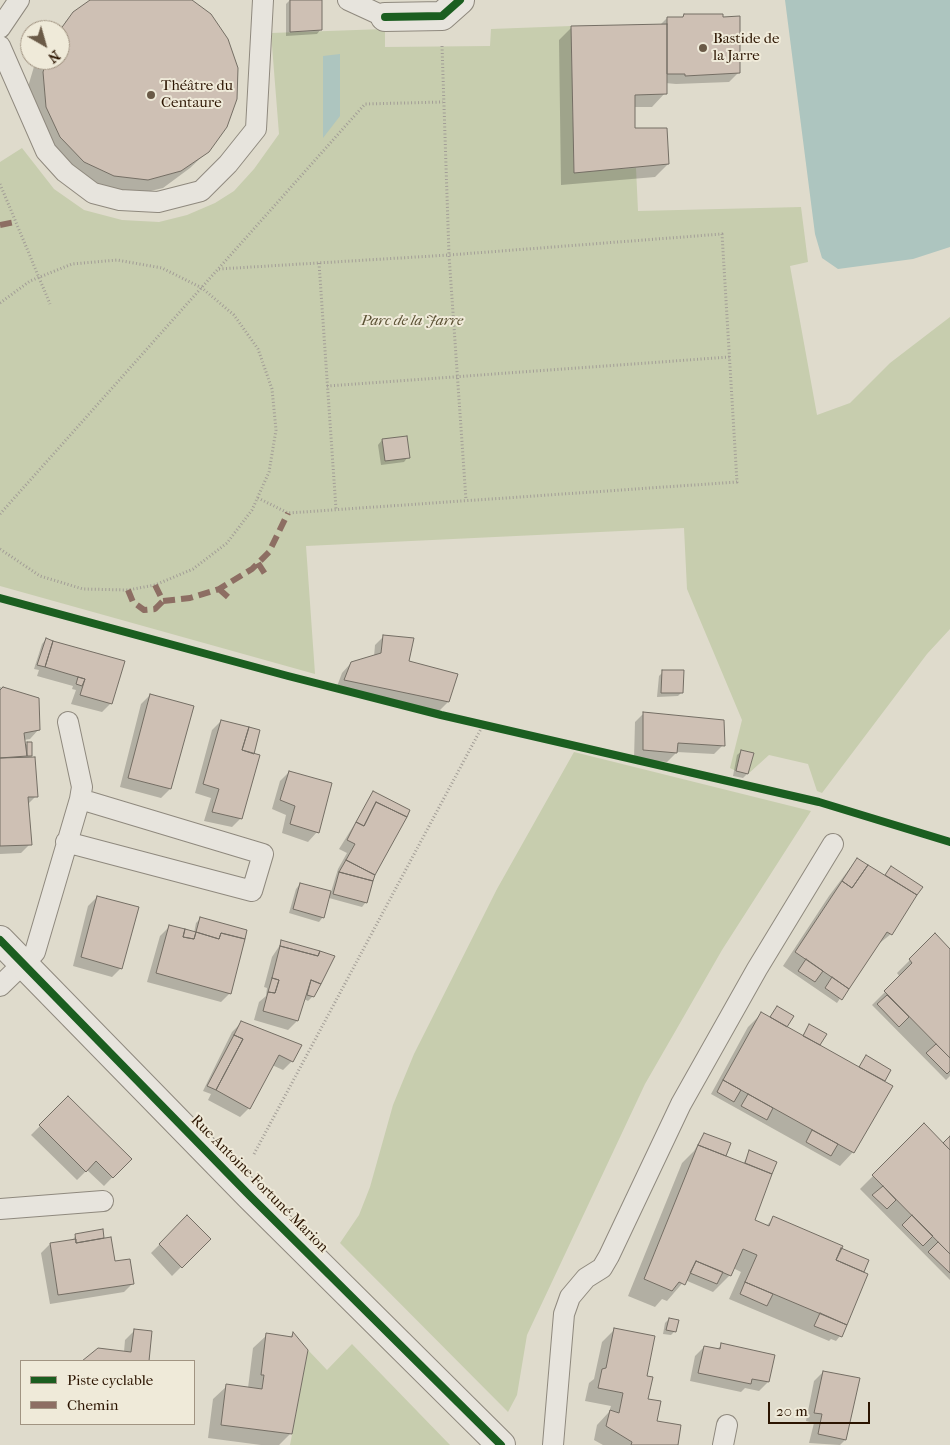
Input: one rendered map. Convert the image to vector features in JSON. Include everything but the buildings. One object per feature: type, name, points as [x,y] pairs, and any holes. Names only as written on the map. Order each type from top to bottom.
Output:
[{"type":"street","points":[[384,17],[451,8]]},
{"type":"street","name":"Rue Antoine Fortuné Marion","points":[[0,940],[238,1183],[501,1445]]},
{"type":"lane","points":[[0,28],[19,0]]},
{"type":"lane","points":[[0,46],[46,150],[65,172],[93,193],[120,200],[158,202],[201,191],[228,164],[256,128],[263,0]]},
{"type":"lane","points":[[348,0],[384,17]]},
{"type":"lane","points":[[0,986],[35,952],[80,799],[82,786],[68,722]]},
{"type":"lane","points":[[66,842],[252,891],[263,854],[80,799]]},
{"type":"lane","points":[[553,1445],[564,1314],[570,1297],[586,1278],[602,1268],[609,1256],[681,1104],[757,969],[833,844]]},
{"type":"lane","points":[[0,1209],[103,1201]]},
{"type":"lane","points":[[723,1445],[727,1425]]},
{"type":"path","points":[[451,8],[443,102],[449,254],[466,500]]},
{"type":"path","points":[[0,514],[365,104],[443,102]]},
{"type":"path","points":[[0,184],[50,304]]},
{"type":"path","points":[[219,269],[722,234],[737,482],[288,513],[258,498]]},
{"type":"path","points":[[0,304],[30,281],[72,264],[117,260],[162,268],[202,288],[234,315],[258,349],[272,388],[276,430],[269,472],[252,510],[227,543],[193,569],[155,585],[128,590],[83,589],[40,576],[0,550]]},
{"type":"path","points":[[319,263],[336,509]]},
{"type":"path","points":[[327,386],[730,357]]},
{"type":"path","points":[[238,1183],[483,724]]},
{"type":"green space","name":"Parc de la Jarre","points":[[571,26],[574,172],[636,168],[638,211],[801,207],[808,262],[790,266],[817,415],[850,403],[890,363],[950,317],[950,629],[927,654],[822,793],[817,791],[808,764],[769,755],[748,774],[754,753],[741,750],[736,771],[730,768],[742,720],[687,589],[684,528],[306,546],[315,674],[0,586],[0,162],[22,148],[54,189],[84,210],[122,220],[159,222],[187,215],[215,203],[234,191],[254,169],[279,134],[271,33],[385,29],[385,47],[490,46],[491,29]]},
{"type":"green space","points":[[574,752],[811,811],[722,950],[645,1084],[527,1335],[517,1395],[508,1412],[340,1243],[359,1215],[370,1187],[393,1105],[414,1054],[497,889]]},
{"type":"green space","points":[[352,1344],[450,1445],[290,1445],[308,1350],[327,1370]]},
{"type":"water","points":[[785,0],[950,0],[950,247],[913,259],[838,269],[822,258],[815,234]]},
{"type":"water","points":[[340,54],[340,116],[323,138],[323,56]]},
{"type":"marked path","points":[[0,225],[15,222]]},
{"type":"marked path","points":[[155,585],[163,601],[190,598],[219,589],[252,569],[269,552],[288,513]]},
{"type":"marked path","points":[[258,563],[267,577]]},
{"type":"marked path","points":[[219,589],[228,597]]},
{"type":"marked path","points":[[128,590],[133,602],[144,610],[155,609],[163,601]]},
{"type":"cycle path","points":[[385,17],[442,16],[460,0]]},
{"type":"cycle path","points":[[0,598],[288,676],[441,715],[819,802],[950,842]]},
{"type":"cycle path","points":[[0,940],[250,1196],[501,1445]]},
{"type":"place","name":"Bastide de la Jarre","points":[[703,48]]},
{"type":"place","name":"Théâtre du Centaure","points":[[151,95]]}]
